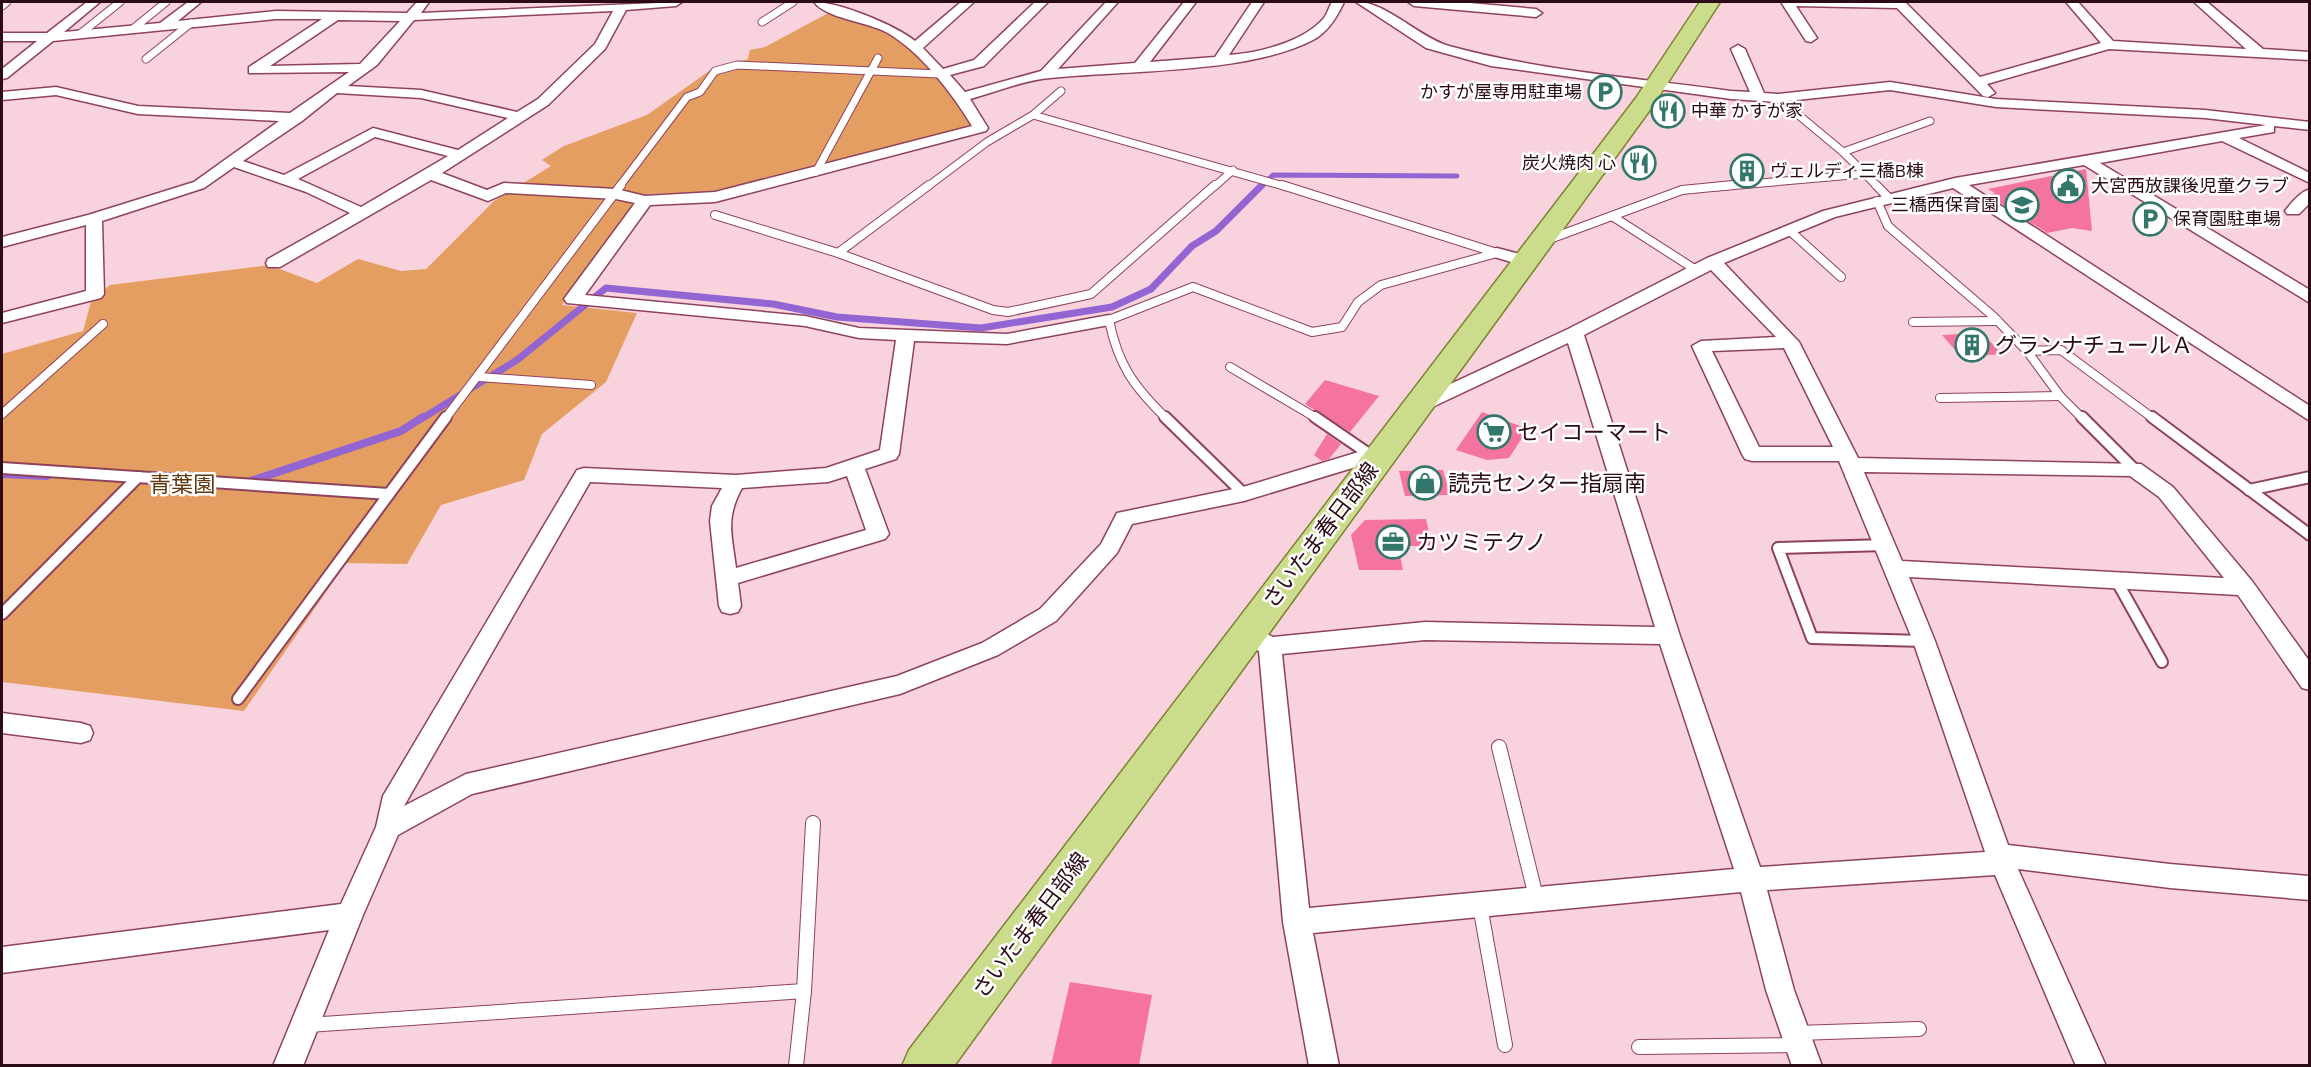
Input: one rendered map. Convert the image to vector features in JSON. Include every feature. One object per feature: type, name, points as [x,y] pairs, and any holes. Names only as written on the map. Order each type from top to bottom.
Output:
[{"type":"main road","name":"さいたま春日部線","points":[[925,1065],[1258,640],[1377,452],[1418,406],[1520,252],[1657,83],[1710,2]]},
{"type":"street","points":[[2,75],[53,37],[94,2]]},
{"type":"street","points":[[165,25],[195,2]]},
{"type":"street","points":[[276,15],[288,2]]},
{"type":"street","points":[[2,242],[94,218],[199,185],[364,69],[423,2]]},
{"type":"street","points":[[440,15],[454,2]]},
{"type":"street","points":[[2,38],[53,37],[276,15],[408,17],[531,6],[676,2]]},
{"type":"street","points":[[430,174],[488,196],[504,188],[616,194],[645,201],[715,197],[981,128],[962,97],[915,48],[889,28],[830,9],[820,2]]},
{"type":"street","points":[[915,48],[968,2]]},
{"type":"street","points":[[939,74],[979,63],[1042,2]]},
{"type":"street","points":[[1046,74],[1112,2]]},
{"type":"street","points":[[1141,64],[1190,2]]},
{"type":"street","points":[[1220,58],[1258,2]]},
{"type":"street","points":[[962,97],[1046,74],[1141,64],[1234,59],[1276,49],[1309,37],[1329,20],[1338,2]]},
{"type":"street","points":[[1362,2],[1431,45],[1496,63],[1760,98],[1890,86],[1996,103],[2205,114],[2289,126],[2310,126]]},
{"type":"street","points":[[1414,2],[1453,3],[1536,13]]},
{"type":"street","points":[[1789,2],[1899,3],[1996,103]]},
{"type":"street","points":[[1789,2],[1810,38]]},
{"type":"street","points":[[2072,2],[2109,45]]},
{"type":"street","points":[[2200,2],[2259,53]]},
{"type":"street","points":[[274,262],[430,174],[543,102],[600,46],[618,5]]},
{"type":"street","points":[[337,15],[312,34],[254,70],[364,69]]},
{"type":"street","points":[[1978,82],[2109,45],[2310,56]]},
{"type":"street","points":[[1738,50],[1760,98]]},
{"type":"street","points":[[338,89],[421,94],[520,117]]},
{"type":"street","points":[[2,96],[56,91],[138,110],[297,118]]},
{"type":"street","points":[[1418,406],[1574,333],[1704,266],[1829,214],[1955,183],[2223,136],[2289,126],[2310,137]]},
{"type":"street","points":[[286,180],[373,132],[461,154]]},
{"type":"street","points":[[2223,136],[2310,179]]},
{"type":"street","points":[[2084,159],[2310,298]]},
{"type":"street","points":[[233,162],[286,180],[362,213]]},
{"type":"street","points":[[1955,183],[2310,415]]},
{"type":"street","points":[[2293,211],[2310,194]]},
{"type":"street","points":[[645,201],[573,299],[805,321],[859,333],[1007,339],[1109,320]]},
{"type":"street","points":[[2,318],[95,294],[94,218]]},
{"type":"street","points":[[1704,266],[1790,342],[1848,460],[1896,568],[1924,641],[2001,859],[2091,1065]]},
{"type":"street","points":[[1574,333],[1668,636],[1751,879],[1800,1048]]},
{"type":"street","points":[[288,1065],[389,827],[392,804],[584,475],[736,482],[828,475],[889,454],[906,335]]},
{"type":"street","points":[[1790,342],[1701,346],[1752,454],[1848,460],[2134,469],[2166,492],[2244,587],[2310,681]]},
{"type":"street","points":[[389,827],[466,785],[910,681],[990,649],[1048,615],[1109,548],[1124,518],[1244,494],[1377,452]]},
{"type":"street","points":[[726,579],[878,534],[854,466]]},
{"type":"street","points":[[730,606],[720,521],[722,506],[736,482]]},
{"type":"street","points":[[1896,568],[2115,578],[2244,587]]},
{"type":"street","points":[[1324,1065],[1297,922],[1258,640],[1425,631],[1668,636]]},
{"type":"street","points":[[2,723],[81,733]]},
{"type":"street","points":[[1297,922],[1751,879],[2001,859],[2309,888]]},
{"type":"street","points":[[2,960],[350,915]]},
{"type":"lane","points":[[2,6],[7,2]]},
{"type":"lane","points":[[80,34],[120,2]]},
{"type":"lane","points":[[135,28],[166,2]]},
{"type":"lane","points":[[762,22],[793,2]]},
{"type":"lane","points":[[146,59],[191,23]]},
{"type":"lane","points":[[816,172],[878,58]]},
{"type":"lane","points":[[238,699],[687,97],[700,92],[715,71],[737,65],[939,74]]},
{"type":"lane","points":[[837,253],[987,142],[1033,115],[1061,91]]},
{"type":"lane","points":[[1778,98],[1843,152],[1883,199],[1888,226],[1998,321],[2027,351],[2060,396],[2134,469]]},
{"type":"lane","points":[[1033,115],[1520,252]]},
{"type":"lane","points":[[1843,152],[1930,121]]},
{"type":"lane","points":[[715,214],[837,253],[993,309],[1008,312],[1091,294],[1233,170]]},
{"type":"lane","points":[[1244,494],[1139,392],[1115,349],[1109,320],[1193,287],[1312,332],[1342,327],[1355,302],[1373,289],[1520,252],[1682,190],[1864,174]]},
{"type":"lane","points":[[1612,216],[1704,266]]},
{"type":"lane","points":[[1789,230],[1841,277]]},
{"type":"lane","points":[[1912,322],[1998,321]]},
{"type":"lane","points":[[2,414],[103,324]]},
{"type":"lane","points":[[2027,351],[2061,350],[2310,535]]},
{"type":"lane","points":[[1230,367],[1377,452]]},
{"type":"lane","points":[[479,377],[591,385]]},
{"type":"lane","points":[[1940,398],[2060,396]]},
{"type":"lane","points":[[2,468],[389,494]]},
{"type":"lane","points":[[2,614],[138,477]]},
{"type":"lane","points":[[2249,490],[2310,477]]},
{"type":"lane","points":[[1886,545],[1778,548],[1812,638],[1924,641]]},
{"type":"lane","points":[[2115,578],[2162,662]]},
{"type":"lane","points":[[1499,747],[1537,901]]},
{"type":"lane","points":[[796,1065],[804,991],[813,823]]},
{"type":"lane","points":[[1480,906],[1504,1045]]},
{"type":"lane","points":[[304,1026],[804,991]]},
{"type":"lane","points":[[1640,1047],[1800,1048],[1919,1029]]},
{"type":"green space","name":"青葉園","points":[[834,10],[882,29],[910,48],[934,72],[973,127],[709,193],[649,194],[637,204],[562,305],[637,313],[606,382],[542,434],[524,480],[441,505],[407,564],[346,563],[244,711],[2,682],[2,354],[83,331],[91,302],[110,285],[269,265],[317,283],[358,259],[401,271],[426,269],[494,201],[551,166],[542,160],[564,146],[647,115],[712,69],[748,59],[750,50],[765,47]]},
{"type":"building","points":[[2086,169],[2092,231],[2072,228],[2047,233],[1988,195],[1995,193],[1988,189]]},
{"type":"building","name":"グランナチュールＡ","points":[[1982,333],[2002,354],[1961,357],[1942,335]]},
{"type":"building","points":[[1325,380],[1379,396],[1350,432],[1305,404]]},
{"type":"building","points":[[1482,412],[1528,429],[1509,458],[1487,460],[1456,450]]},
{"type":"building","points":[[1327,434],[1341,444],[1329,459],[1322,461],[1314,455]]},
{"type":"building","points":[[1443,470],[1450,495],[1405,496],[1399,471]]},
{"type":"building","points":[[1426,519],[1432,546],[1398,546],[1403,570],[1359,570],[1351,535],[1365,520]]},
{"type":"building","points":[[1070,982],[1152,995],[1139,1065],[1051,1065]]},
{"type":"waterway","points":[[1261,187],[1273,175],[1457,176]]},
{"type":"waterway","points":[[421,419],[517,360],[606,288],[773,304],[837,317],[981,328],[1112,307],[1151,289],[1192,246],[1216,231],[1262,185]]},
{"type":"waterway","points":[[245,483],[401,431],[423,417]]},
{"type":"waterway","points":[[2,474],[47,476]]},
{"type":"place","name":"かすが屋専用駐車場","points":[[1605,92]]},
{"type":"place","name":"中華 かすが家","points":[[1668,111]]},
{"type":"place","name":"炭火焼肉 心","points":[[1639,163]]},
{"type":"place","name":"ヴェルディ三橋B棟","points":[[1747,171]]},
{"type":"place","name":"大宮西放課後児童クラブ","points":[[2068,186]]},
{"type":"place","name":"三橋西保育園","points":[[2022,205]]},
{"type":"place","name":"保育園駐車場","points":[[2150,219]]},
{"type":"place","name":"グランナチュールＡ","points":[[1972,345]]},
{"type":"place","name":"セイコーマート","points":[[1494,432]]},
{"type":"place","name":"読売センター指扇南","points":[[1425,483]]},
{"type":"place","name":"カツミテクノ","points":[[1393,542]]}]
